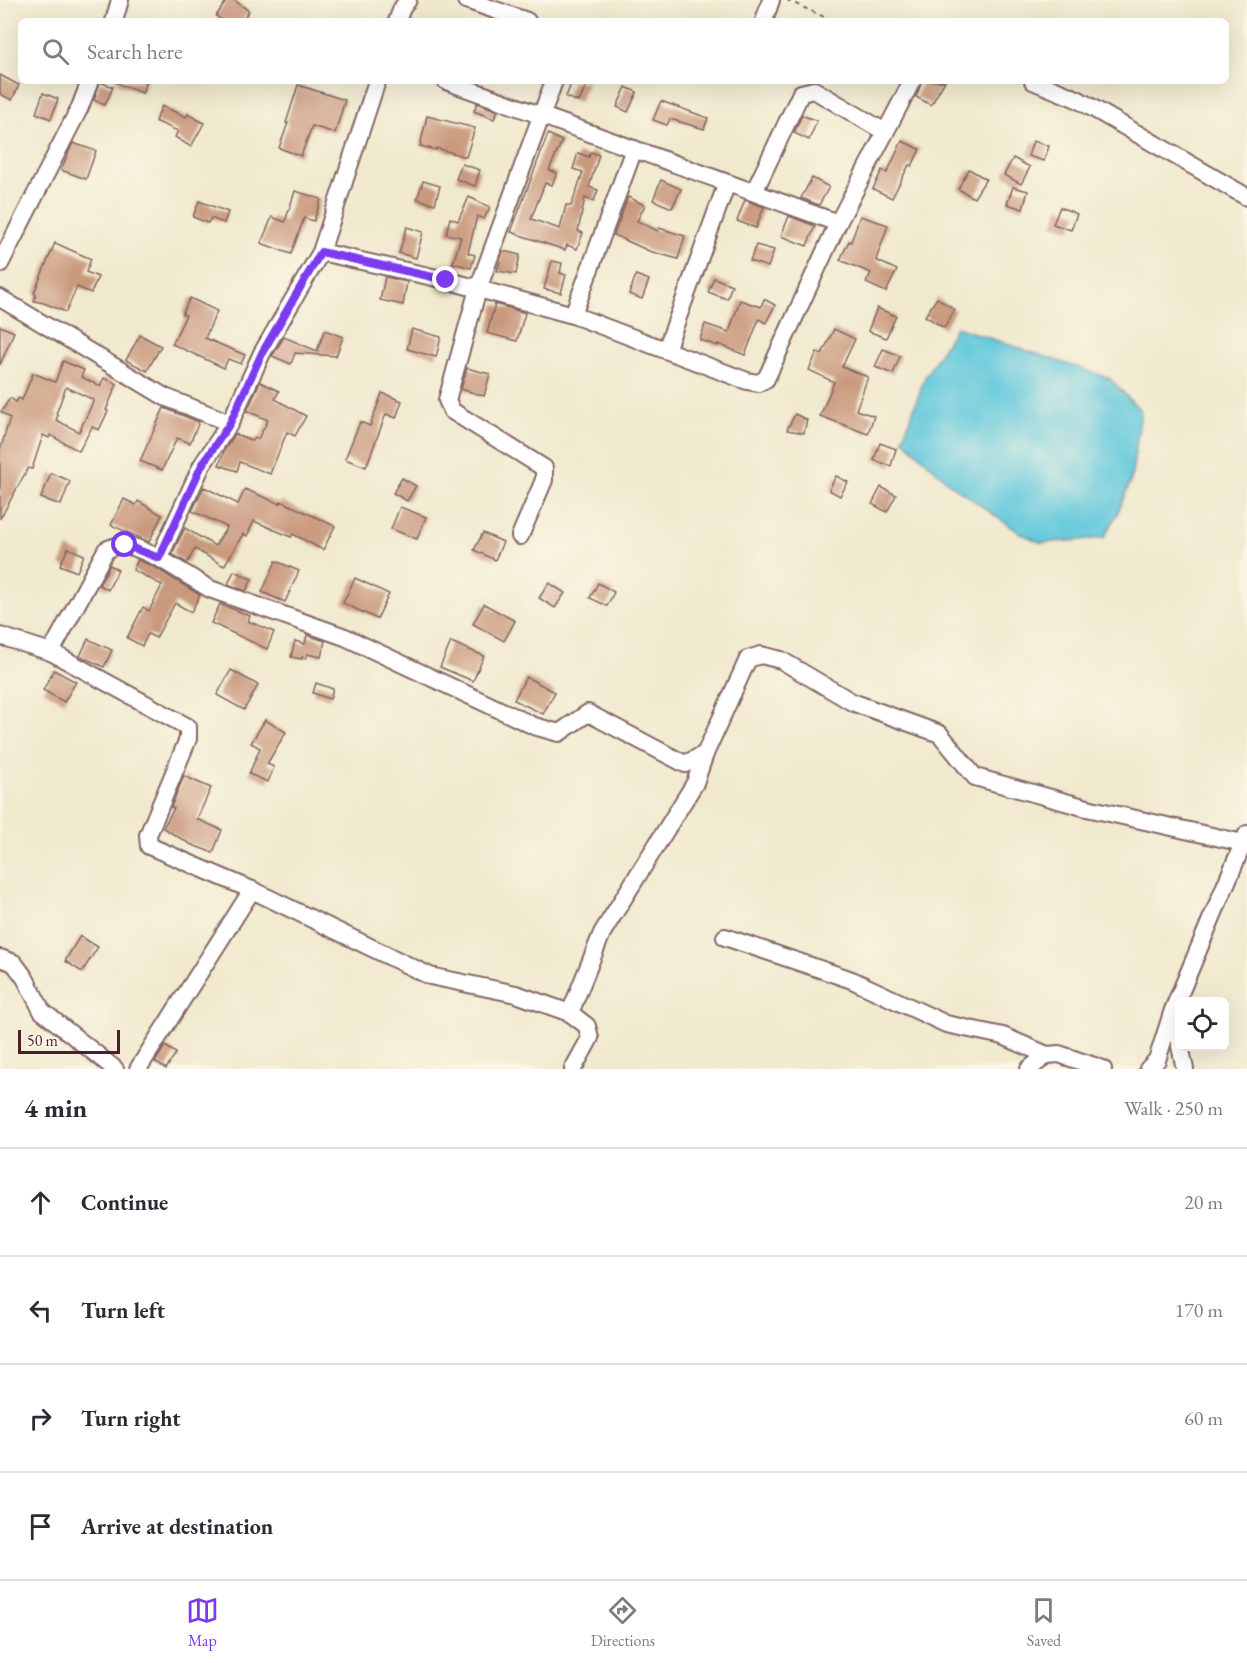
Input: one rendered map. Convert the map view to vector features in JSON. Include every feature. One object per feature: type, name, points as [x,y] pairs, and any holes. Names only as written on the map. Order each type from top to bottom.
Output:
[{"type":"street","points":[[115,18],[120,0]]},
{"type":"street","points":[[398,18],[408,0]]},
{"type":"street","points":[[466,0],[517,18]]},
{"type":"street","points":[[765,18],[771,0]]},
{"type":"street","points":[[0,264],[80,107],[89,84]]},
{"type":"street","points":[[159,558],[202,465],[230,423],[262,353],[321,252],[376,84]]},
{"type":"street","points":[[454,84],[838,223]]},
{"type":"street","points":[[520,536],[544,480],[544,468],[452,411],[447,400],[478,289],[553,84]]},
{"type":"street","points":[[321,252],[478,289],[573,315],[747,381],[758,383],[766,379],[838,223],[910,84]]},
{"type":"street","points":[[1040,84],[1077,99],[1247,197]]},
{"type":"street","points":[[754,192],[801,93],[813,90],[885,132]]},
{"type":"street","points":[[573,315],[634,149]]},
{"type":"street","points":[[666,350],[727,183]]},
{"type":"street","points":[[0,298],[165,397],[230,423]]},
{"type":"street","points":[[51,652],[106,550],[117,544],[125,545],[159,558],[210,589],[345,638],[534,726],[559,733],[588,713],[685,764],[705,754]]},
{"type":"street","points":[[0,636],[51,652],[188,727],[188,739],[148,835],[149,846],[252,890],[430,976],[516,994],[570,1013],[587,1026],[590,1038],[573,1069]]},
{"type":"street","points":[[570,1013],[602,933],[695,783],[705,754],[748,658],[761,655],[781,660],[852,702],[940,734],[975,777],[1087,808],[1245,838],[1173,1010],[1157,1060],[1148,1069]]},
{"type":"street","points":[[138,1069],[252,890]]},
{"type":"street","points":[[725,937],[852,980],[946,1024],[1003,1036],[1047,1055],[1059,1054],[1103,1069]]},
{"type":"street","points":[[0,958],[14,963],[25,978],[42,1011],[115,1069]]},
{"type":"street","points":[[1173,1010],[1175,1020]]},
{"type":"street","points":[[1181,1051],[1185,1069]]},
{"type":"street","points":[[1029,1069],[1047,1055]]},
{"type":"path","points":[[788,0],[827,18]]},
{"type":"water","points":[[956,327],[1109,378],[1141,411],[1131,480],[1104,538],[1042,543],[1020,533],[949,483],[903,439],[925,377]]},
{"type":"building","points":[[227,0],[234,0],[249,11],[244,18],[216,16]]},
{"type":"building","points":[[0,75],[19,85],[12,100],[0,94]]},
{"type":"building","points":[[99,84],[113,87],[105,105],[94,100]]},
{"type":"building","points":[[120,84],[146,84],[142,93]]},
{"type":"building","points":[[571,84],[587,84],[579,102],[566,97]]},
{"type":"building","points":[[921,84],[943,84],[931,105],[916,97]]},
{"type":"building","points":[[298,85],[345,100],[335,133],[312,126],[301,156],[279,148]]},
{"type":"building","points":[[626,87],[637,92],[628,112],[617,107]]},
{"type":"building","points":[[43,93],[58,99],[51,119],[36,113]]},
{"type":"building","points":[[661,101],[708,118],[704,129],[670,119],[667,125],[653,120]]},
{"type":"building","points":[[477,103],[498,111],[494,119],[474,111]]},
{"type":"building","points":[[162,106],[186,117],[188,114],[204,123],[191,147],[175,137],[178,131],[155,121]]},
{"type":"building","points":[[802,115],[817,121],[809,140],[794,133]]},
{"type":"building","points":[[427,116],[475,128],[466,157],[420,146]]},
{"type":"building","points":[[548,134],[562,141],[549,170],[557,173],[552,185],[545,183],[531,219],[560,229],[566,205],[571,206],[583,172],[573,169],[578,153],[589,157],[591,152],[599,155],[589,187],[598,190],[594,201],[585,198],[578,231],[583,233],[577,249],[567,245],[565,250],[511,232]]},
{"type":"building","points":[[902,141],[920,149],[892,198],[873,189],[882,170],[887,173]]},
{"type":"building","points":[[1033,141],[1049,146],[1044,161],[1028,156]]},
{"type":"building","points":[[73,143],[96,151],[86,179],[61,170]]},
{"type":"building","points":[[1013,158],[1030,167],[1021,184],[1004,175]]},
{"type":"building","points":[[462,164],[480,170],[475,186],[456,179]]},
{"type":"building","points":[[969,169],[986,179],[974,198],[958,189]]},
{"type":"building","points":[[812,178],[829,187],[819,205],[801,198]]},
{"type":"building","points":[[661,180],[681,189],[672,208],[653,200]]},
{"type":"building","points":[[423,181],[440,186],[435,204],[417,199]]},
{"type":"building","points":[[1013,187],[1028,191],[1023,209],[1007,204]]},
{"type":"building","points":[[295,191],[321,199],[314,221],[304,218],[291,254],[261,243],[272,217],[285,222]]},
{"type":"building","points":[[469,197],[490,207],[484,219],[477,216],[468,253],[475,255],[471,268],[453,263],[461,237],[446,234],[450,218],[458,221]]},
{"type":"building","points":[[628,197],[645,205],[637,221],[658,231],[659,228],[685,236],[678,259],[649,251],[614,235]]},
{"type":"building","points":[[745,200],[764,207],[756,228],[737,221]]},
{"type":"building","points":[[199,201],[228,212],[224,223],[211,218],[208,223],[193,217]]},
{"type":"building","points":[[1060,207],[1077,214],[1071,230],[1053,224]]},
{"type":"building","points":[[789,216],[815,226],[807,246],[781,236]]},
{"type":"building","points":[[860,216],[888,225],[876,260],[897,270],[886,292],[866,283],[871,273],[840,260],[849,241],[851,242]]},
{"type":"building","points":[[407,227],[423,232],[416,258],[399,253]]},
{"type":"building","points":[[55,243],[91,259],[86,272],[98,277],[91,293],[77,287],[66,312],[34,301],[36,294],[34,293]]},
{"type":"building","points":[[756,245],[774,250],[768,267],[750,261]]},
{"type":"building","points":[[503,251],[520,255],[516,274],[497,271]]},
{"type":"building","points":[[552,261],[562,263],[560,273],[566,275],[561,293],[544,289]]},
{"type":"building","points":[[636,275],[649,280],[642,299],[629,294]]},
{"type":"building","points":[[385,277],[407,282],[403,305],[380,300]]},
{"type":"building","points":[[714,278],[732,285],[727,299],[708,292]]},
{"type":"building","points":[[190,298],[217,311],[205,338],[245,355],[241,364],[228,359],[224,368],[172,344],[186,315],[182,314]]},
{"type":"building","points":[[937,298],[955,310],[944,328],[925,316]]},
{"type":"building","points":[[764,299],[775,305],[766,323],[759,319],[745,355],[718,344],[718,346],[700,340],[705,324],[729,332],[740,300],[761,307]]},
{"type":"building","points":[[495,304],[525,313],[517,341],[487,333]]},
{"type":"building","points":[[877,308],[896,316],[886,338],[868,331]]},
{"type":"building","points":[[0,326],[14,332],[0,365]]},
{"type":"building","points":[[412,329],[441,337],[436,357],[407,349]]},
{"type":"building","points":[[834,329],[855,339],[842,367],[868,377],[856,410],[874,416],[868,434],[820,416],[834,382],[809,370],[817,352],[822,354]]},
{"type":"building","points":[[325,330],[343,337],[336,356],[295,353],[291,364],[272,356],[284,337],[317,351]]},
{"type":"building","points":[[140,335],[161,346],[147,371],[126,360]]},
{"type":"building","points":[[883,349],[900,356],[893,374],[875,367]]},
{"type":"building","points":[[63,361],[84,370],[81,377],[100,386],[104,378],[117,384],[99,430],[92,427],[79,451],[50,435],[49,438],[43,435],[32,469],[28,468],[0,519],[0,450],[10,418],[1,412],[10,398],[16,402],[19,398],[22,400],[33,373],[55,382]],"holes":[[[66,387],[94,400],[79,432],[56,420]]]},
{"type":"building","points":[[467,368],[490,374],[484,396],[461,389]]},
{"type":"building","points":[[260,382],[279,391],[275,399],[306,416],[295,436],[287,432],[270,474],[240,462],[237,471],[219,465],[225,449],[235,434],[253,441],[255,437],[258,439],[268,420],[247,411]]},
{"type":"building","points":[[382,393],[402,401],[396,418],[386,414],[366,467],[345,459],[360,422],[370,426]]},
{"type":"building","points":[[164,408],[199,422],[190,443],[177,438],[162,470],[140,461]]},
{"type":"building","points":[[795,414],[807,420],[804,433],[787,430]]},
{"type":"building","points":[[880,443],[896,449],[891,466],[874,460]]},
{"type":"building","points":[[51,473],[70,481],[61,505],[41,498]]},
{"type":"building","points":[[836,476],[848,482],[840,496],[829,490]]},
{"type":"building","points":[[402,478],[416,486],[407,501],[393,493]]},
{"type":"building","points":[[204,487],[238,504],[245,489],[280,504],[281,501],[335,526],[323,550],[293,534],[291,537],[254,521],[247,536],[243,534],[224,566],[195,549],[187,563],[172,554],[185,528],[215,546],[227,527],[192,511]]},
{"type":"building","points":[[881,487],[896,495],[887,512],[872,504]]},
{"type":"building","points":[[124,499],[136,505],[138,501],[162,515],[149,542],[111,525]]},
{"type":"building","points":[[400,507],[426,517],[417,539],[391,529]]},
{"type":"building","points":[[483,533],[503,542],[495,560],[474,550]]},
{"type":"building","points":[[68,548],[84,555],[77,572],[60,565]]},
{"type":"building","points":[[138,560],[200,595],[191,612],[175,603],[156,638],[148,634],[142,646],[127,638],[143,607],[149,611],[162,585],[133,570]]},
{"type":"building","points":[[276,561],[299,571],[285,602],[262,592]]},
{"type":"building","points":[[110,565],[118,570],[108,590],[99,585]]},
{"type":"building","points":[[234,571],[252,579],[246,591],[228,584]]},
{"type":"building","points":[[355,578],[389,594],[377,619],[343,603]]},
{"type":"building","points":[[549,583],[565,593],[555,608],[539,598]]},
{"type":"building","points":[[598,583],[614,592],[607,606],[590,598]]},
{"type":"building","points":[[220,604],[250,616],[248,621],[274,632],[267,649],[211,623]]},
{"type":"building","points":[[484,604],[515,621],[504,641],[473,624]]},
{"type":"building","points":[[307,635],[325,641],[321,657],[308,654],[302,659],[291,657],[295,641],[305,644]]},
{"type":"building","points":[[88,639],[112,650],[104,667],[80,656]]},
{"type":"building","points":[[451,642],[484,656],[473,681],[440,667]]},
{"type":"building","points":[[54,670],[76,682],[64,702],[43,690]]},
{"type":"building","points":[[231,670],[258,685],[244,710],[217,695]]},
{"type":"building","points":[[526,677],[555,692],[543,714],[514,700]]},
{"type":"building","points":[[316,683],[333,689],[330,699],[313,693]]},
{"type":"building","points":[[265,720],[286,732],[267,764],[274,767],[268,782],[249,774],[260,748],[251,743]]},
{"type":"building","points":[[184,776],[211,788],[197,819],[222,830],[213,853],[190,844],[163,828],[174,808],[171,807]]},
{"type":"building","points":[[80,936],[98,947],[82,972],[65,961]]},
{"type":"building","points":[[165,1046],[176,1053],[166,1069],[155,1062]]},
{"type":"route","points":[[125,545],[159,558],[202,465],[230,423],[262,353],[321,252],[446,280]]}]
